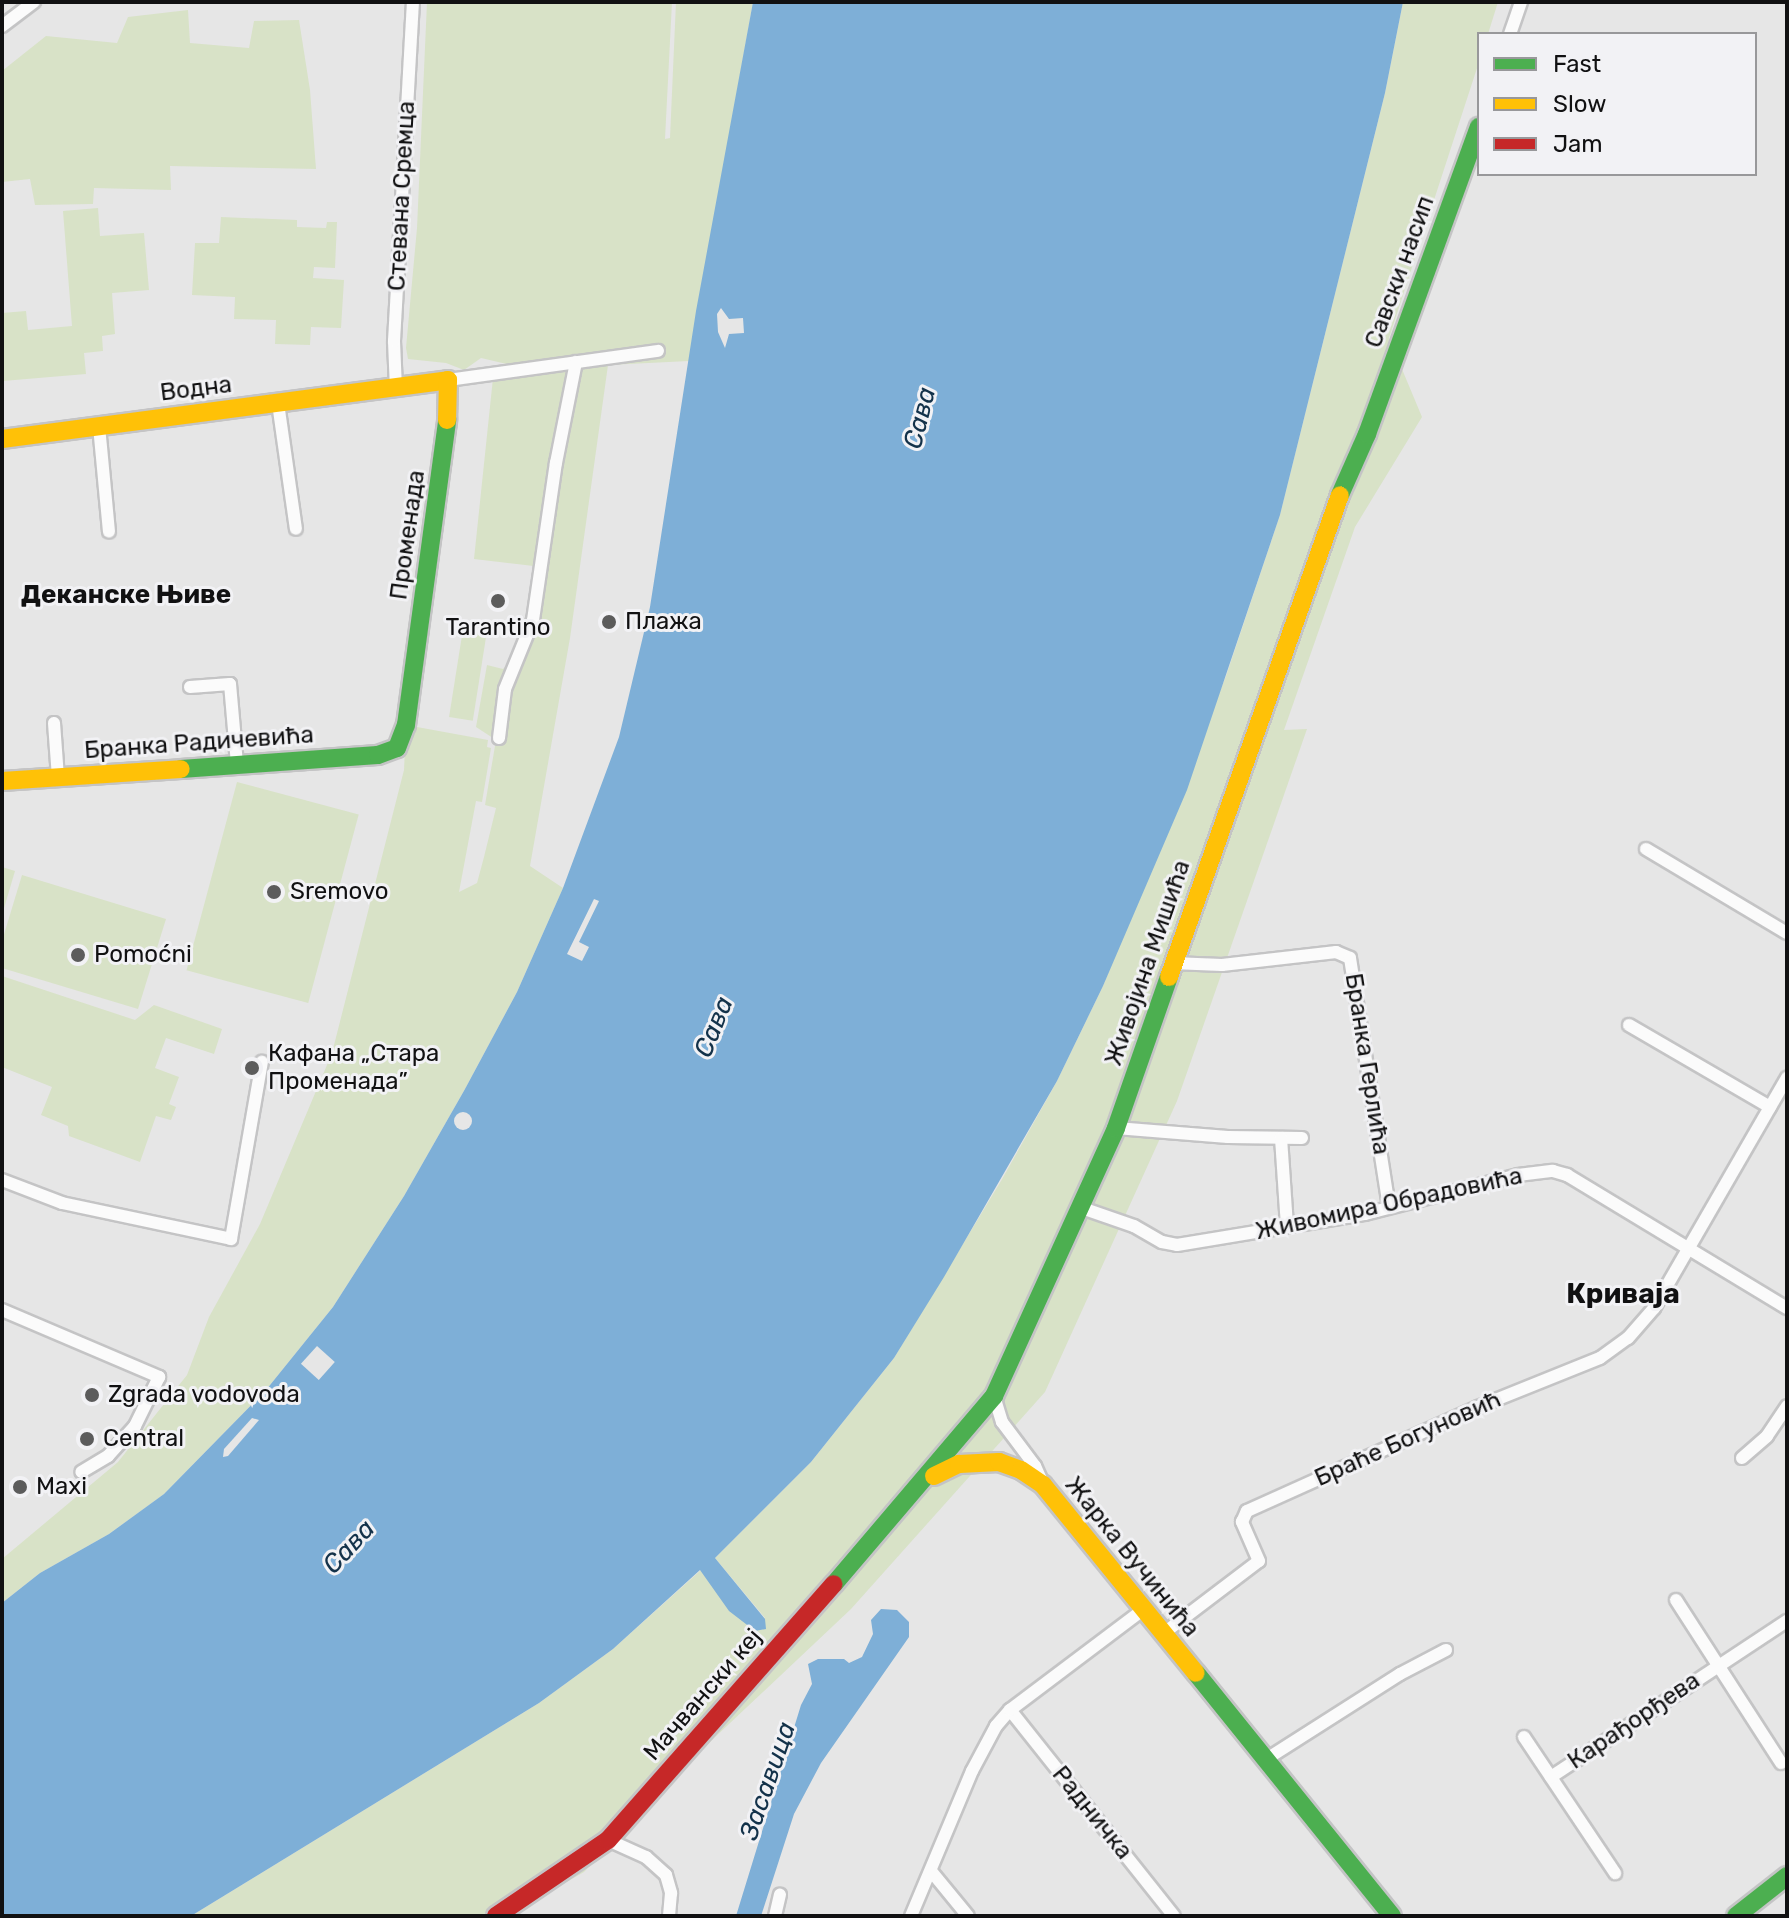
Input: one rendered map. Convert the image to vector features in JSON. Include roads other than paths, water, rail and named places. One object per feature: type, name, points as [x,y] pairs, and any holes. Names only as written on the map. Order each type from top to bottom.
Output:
[{"type":"street","points":[[2,26],[34,2]]},
{"type":"street","name":"Стевана Сремца","points":[[396,389],[394,341],[413,2]]},
{"type":"street","points":[[1511,32],[1521,2]]},
{"type":"street","name":"Савски насип","points":[[1367,434],[1477,132]]},
{"type":"street","points":[[396,389],[658,351]]},
{"type":"street","points":[[499,738],[505,689],[533,620],[556,463],[570,408],[576,362]]},
{"type":"street","name":"Променада","points":[[397,748],[406,725],[450,408],[448,380]]},
{"type":"street","name":"Водна","points":[[2,439],[396,389]]},
{"type":"street","points":[[278,403],[296,529]]},
{"type":"street","points":[[99,426],[109,532]]},
{"type":"street","name":"Живојина Мишића","points":[[924,1481],[994,1396],[1116,1128],[1348,473],[1367,434]]},
{"type":"street","points":[[190,687],[230,684],[237,764]]},
{"type":"street","points":[[54,723],[58,777]]},
{"type":"street","name":"Бранка Радичевића","points":[[2,781],[378,755],[397,748]]},
{"type":"street","points":[[1646,849],[1787,933]]},
{"type":"street","name":"Бранка Герлића","points":[[1172,963],[1222,965],[1336,952],[1350,958],[1389,1207]]},
{"type":"street","points":[[1629,1025],[1770,1107]]},
{"type":"street","points":[[2,1180],[62,1203],[231,1239],[262,1062]]},
{"type":"street","points":[[1687,1248],[1787,1078]]},
{"type":"street","points":[[1116,1128],[1302,1138]]},
{"type":"street","points":[[1281,1138],[1287,1227]]},
{"type":"street","name":"Живомира Обрадовића","points":[[1079,1207],[1134,1226],[1162,1242],[1177,1245],[1389,1207],[1518,1175],[1553,1171],[1567,1175],[1787,1308]]},
{"type":"street","name":"Браће Богуновић","points":[[1164,1633],[1259,1561],[1242,1522],[1247,1511],[1478,1407],[1600,1358],[1628,1338],[1654,1308],[1687,1248]]},
{"type":"street","points":[[2,1310],[157,1374],[160,1381],[135,1426],[108,1456],[81,1472]]},
{"type":"street","points":[[994,1396],[1002,1422],[1035,1466],[1043,1485]]},
{"type":"street","points":[[1742,1458],[1767,1436],[1787,1406]]},
{"type":"street","name":"Жарка Вучинића","points":[[924,1481],[959,1464],[977,1461],[1010,1466],[1043,1485],[1392,1916]]},
{"type":"street","name":"Мачвански кеј","points":[[496,1916],[576,1865],[608,1840],[924,1481]]},
{"type":"street","name":"Карађорђева","points":[[1676,1600],[1781,1763]]},
{"type":"street","points":[[911,1916],[984,1746],[1010,1710],[1144,1609]]},
{"type":"street","name":"Карађорђева","points":[[1551,1777],[1787,1621]]},
{"type":"street","points":[[1265,1760],[1400,1674],[1446,1650]]},
{"type":"street","name":"Радничка","points":[[1010,1710],[1174,1916]]},
{"type":"street","name":"Карађорђева","points":[[1524,1737],[1615,1873]]},
{"type":"street","points":[[608,1840],[646,1857],[666,1875],[671,1893],[669,1916]]},
{"type":"street","points":[[931,1871],[968,1916]]},
{"type":"street","points":[[1736,1916],[1787,1876]]},
{"type":"street","points":[[775,1916],[780,1895]]},
{"type":"water","name":"Сава","points":[[753,2],[1403,2],[1385,93],[1280,515],[1187,790],[1103,986],[1057,1081],[944,1277],[894,1358],[811,1462],[715,1558],[765,1619],[766,1629],[755,1631],[729,1611],[700,1570],[613,1649],[539,1703],[191,1916],[2,1916],[2,1603],[40,1573],[109,1534],[164,1494],[266,1390],[333,1307],[404,1196],[465,1089],[517,992],[563,888],[619,737],[650,607],[696,311]]},
{"type":"water","points":[[881,1609],[897,1610],[909,1622],[909,1637],[821,1763],[794,1814],[761,1916],[736,1916],[801,1705],[812,1684],[808,1664],[818,1659],[844,1659],[849,1663],[862,1657],[873,1634],[871,1620]]},
{"type":"place","name":"Tarantino","points":[[498,601]]},
{"type":"place","name":"Плажа","points":[[609,622]]},
{"type":"place","name":"Sremovo","points":[[274,892]]},
{"type":"place","name":"Pomoćni","points":[[78,955]]},
{"type":"place","name":"Кафана „Стара Променада”","points":[[252,1068]]},
{"type":"place","name":"Zgrada vodovoda","points":[[92,1395]]},
{"type":"place","name":"Central","points":[[87,1439]]},
{"type":"place","name":"Maxi","points":[[20,1487]]},
{"type":"district","name":"Деканске Њиве","points":[[126,595]]},
{"type":"district","name":"Криваја","points":[[1623,1294]]},
{"type":"water label","name":"Засавица","points":[[768,1781]]}]
